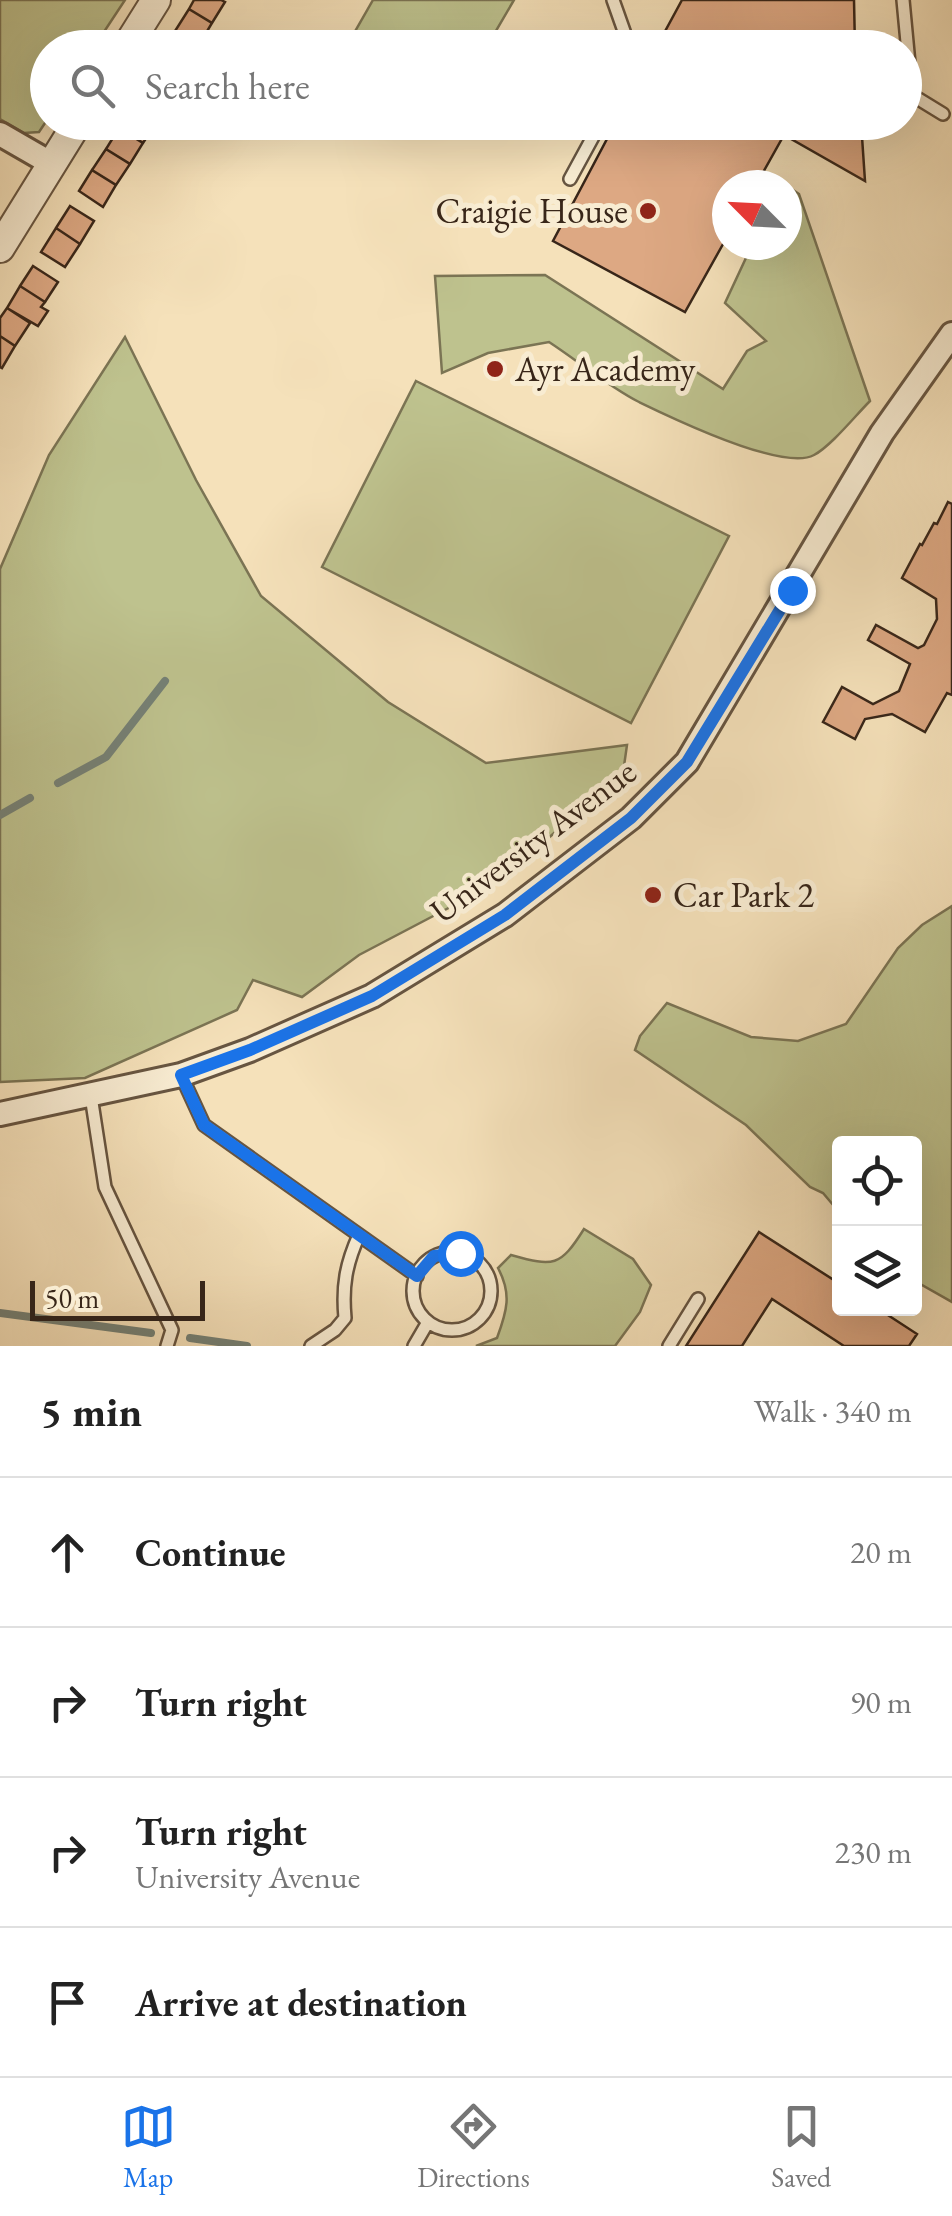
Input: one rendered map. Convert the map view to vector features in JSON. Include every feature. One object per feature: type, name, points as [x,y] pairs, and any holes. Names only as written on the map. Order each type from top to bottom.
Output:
[{"type":"street","points":[[137,30],[156,0]]},
{"type":"street","points":[[0,134],[52,164]]},
{"type":"street","points":[[0,248],[67,140]]},
{"type":"street","name":"University Avenue","points":[[0,1114],[181,1075],[250,1050],[372,996],[505,915],[631,818],[687,762],[882,434],[952,334]]},
{"type":"lane","points":[[612,0],[623,30]]},
{"type":"lane","points":[[903,0],[906,30]]},
{"type":"lane","points":[[922,102],[943,114]]},
{"type":"lane","points":[[570,179],[590,140]]},
{"type":"lane","points":[[181,1075],[204,1125],[417,1276]]},
{"type":"lane","points":[[91,1096],[105,1187],[172,1330],[167,1346]]},
{"type":"lane","points":[[311,1346],[345,1318],[344,1275],[359,1235]]},
{"type":"lane","points":[[460,1253],[482,1266],[489,1278],[490,1302],[475,1322],[452,1330],[428,1322],[414,1302],[417,1276],[434,1256],[460,1253]]},
{"type":"lane","points":[[669,1346],[698,1299]]},
{"type":"lane","points":[[414,1346],[428,1322]]},
{"type":"green space","points":[[0,0],[125,0],[105,30],[30,30],[30,133],[0,119]]},
{"type":"green space","points":[[373,0],[514,0],[496,30],[356,30]]},
{"type":"green space","points":[[802,203],[870,401],[821,451],[799,458],[778,456],[701,430],[627,396],[549,342],[488,353],[442,373],[435,276],[545,275],[723,389],[747,351],[766,341],[725,303],[745,260],[802,260]]},
{"type":"green space","points":[[125,337],[196,480],[261,596],[388,702],[486,763],[627,745],[623,773],[498,882],[359,955],[302,997],[253,980],[237,1010],[85,1078],[0,1082],[0,569],[49,455]]},
{"type":"green space","points":[[416,381],[729,536],[631,723],[322,567]]},
{"type":"green space","points":[[952,906],[952,1302],[922,1285],[922,1136],[832,1136],[832,1204],[746,1125],[635,1050],[640,1036],[667,1003],[751,1037],[798,1041],[846,1024],[898,948],[922,925]]},
{"type":"green space","points":[[584,1229],[633,1259],[651,1285],[640,1312],[615,1346],[476,1346],[497,1338],[503,1319],[507,1303],[498,1268],[511,1255],[555,1261],[569,1251]]},
{"type":"building","points":[[194,0],[225,2],[212,23],[189,9]]},
{"type":"building","points":[[682,0],[854,0],[855,30],[666,30]]},
{"type":"building","points":[[189,9],[212,23],[208,30],[176,30]]},
{"type":"building","points":[[112,140],[143,143],[130,164],[106,149]]},
{"type":"building","name":"Craigie House","points":[[606,140],[781,140],[764,170],[712,170],[714,260],[685,312],[553,241]]},
{"type":"building","name":"Craigie House","points":[[793,140],[862,140],[865,181]]},
{"type":"building","points":[[106,149],[130,164],[116,185],[92,170]]},
{"type":"building","points":[[92,170],[116,185],[103,207],[79,191]]},
{"type":"building","points":[[70,206],[94,221],[80,244],[56,228]]},
{"type":"building","points":[[56,228],[80,244],[65,267],[41,252]]},
{"type":"building","points":[[33,266],[58,282],[45,302],[20,286]]},
{"type":"building","points":[[20,286],[45,302],[41,307],[48,311],[38,326],[7,308]]},
{"type":"building","points":[[7,308],[30,323],[15,346],[0,336],[0,318]]},
{"type":"building","points":[[0,336],[15,346],[2,368],[0,367]]},
{"type":"building","points":[[948,502],[952,504],[952,695],[947,693],[925,732],[892,714],[865,719],[855,739],[823,722],[842,687],[873,704],[899,691],[910,664],[868,640],[876,625],[918,648],[924,645],[937,619],[936,599],[902,578]]},
{"type":"building","points":[[759,1232],[832,1279],[832,1316],[889,1316],[917,1334],[909,1346],[844,1346],[772,1299],[742,1346],[686,1346]]},
{"type":"waterway","points":[[58,783],[106,757],[165,681]]},
{"type":"waterway","points":[[0,815],[30,798]]},
{"type":"waterway","points":[[0,1313],[151,1333]]},
{"type":"waterway","points":[[190,1338],[247,1346]]},
{"type":"place","name":"Craigie House","points":[[648,211]]},
{"type":"place","name":"Ayr Academy","points":[[495,369]]},
{"type":"place","name":"Car Park 2","points":[[653,895]]},
{"type":"route","points":[[460,1253],[434,1256],[417,1276],[204,1125],[181,1075],[250,1050],[372,996],[505,915],[631,818],[687,762],[792,590]]}]
